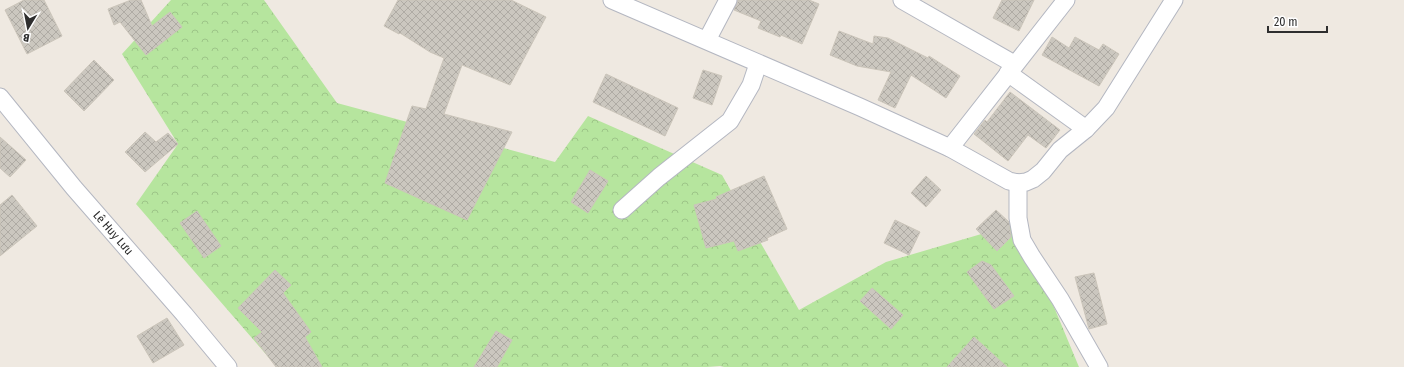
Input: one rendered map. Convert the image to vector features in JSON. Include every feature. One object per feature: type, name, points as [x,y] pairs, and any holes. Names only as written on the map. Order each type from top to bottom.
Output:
[{"type":"street","points":[[612,0],[860,107],[950,148],[1009,181],[1018,183],[1033,179],[1043,171],[1060,150],[1086,129],[1106,108],[1174,0]]},
{"type":"street","points":[[707,40],[728,0]]},
{"type":"street","points":[[902,0],[1011,69],[1086,129]]},
{"type":"street","points":[[950,148],[1066,0]]},
{"type":"street","points":[[622,210],[659,177],[730,121],[751,85],[758,64]]},
{"type":"street","name":"Lê Huy Lưu","points":[[0,97],[74,188],[184,314],[228,367]]},
{"type":"street","points":[[1018,183],[1018,218],[1022,240],[1060,299],[1099,367]]},
{"type":"green space","points":[[171,0],[264,0],[337,103],[555,162],[588,116],[722,175],[799,310],[886,262],[1019,223],[1079,367],[277,367],[136,204],[178,144],[122,54]]},
{"type":"building","points":[[24,0],[44,0],[62,36],[27,54],[5,10]]},
{"type":"building","points":[[131,0],[141,0],[152,26],[170,12],[182,27],[146,55],[120,22],[114,25],[108,9]]},
{"type":"building","points":[[398,0],[511,0],[546,17],[510,85],[462,65],[444,114],[512,132],[467,220],[385,183],[412,106],[426,109],[444,58],[430,52],[400,33],[399,34],[384,26]]},
{"type":"building","points":[[738,0],[809,0],[819,4],[802,44],[781,35],[780,37],[758,28],[761,21],[734,10]]},
{"type":"building","points":[[1002,0],[1034,0],[1019,31],[993,18]]},
{"type":"building","points":[[839,31],[873,44],[874,36],[888,38],[928,58],[929,56],[960,76],[946,98],[911,75],[895,108],[878,100],[891,72],[857,66],[830,55]]},
{"type":"building","points":[[1052,37],[1069,48],[1075,37],[1099,50],[1103,44],[1119,54],[1099,86],[1042,55]]},
{"type":"building","points":[[94,60],[114,80],[84,111],[64,91]]},
{"type":"building","points":[[703,70],[722,76],[712,105],[693,98]]},
{"type":"building","points":[[606,74],[678,108],[665,136],[593,102]]},
{"type":"building","points":[[1010,92],[1060,130],[1046,148],[1028,135],[1008,161],[974,134],[985,120],[987,122]]},
{"type":"building","points":[[145,132],[156,142],[168,133],[178,144],[145,172],[125,152]]},
{"type":"building","points":[[0,137],[26,160],[10,177],[0,168]]},
{"type":"building","points":[[590,170],[608,181],[588,213],[571,202]]},
{"type":"building","points":[[764,176],[787,229],[767,238],[768,240],[738,251],[734,241],[706,248],[694,205],[717,199],[716,197]]},
{"type":"building","points":[[926,176],[941,190],[926,207],[911,193]]},
{"type":"building","points":[[12,195],[37,226],[0,256],[0,205]]},
{"type":"building","points":[[996,210],[1009,222],[1011,237],[997,251],[976,229]]},
{"type":"building","points":[[197,211],[221,246],[204,258],[180,223]]},
{"type":"building","points":[[895,220],[920,232],[909,255],[884,243]]},
{"type":"building","points":[[982,261],[991,265],[1014,296],[994,309],[967,272]]},
{"type":"building","points":[[275,270],[291,285],[283,293],[311,332],[305,337],[322,367],[276,367],[254,338],[262,332],[238,308]]},
{"type":"building","points":[[1094,273],[1107,324],[1089,329],[1075,277]]},
{"type":"building","points":[[872,288],[903,315],[891,329],[860,301]]},
{"type":"building","points":[[167,318],[184,345],[153,363],[137,336]]},
{"type":"building","points":[[496,331],[512,340],[497,367],[474,367]]},
{"type":"building","points":[[974,337],[1007,367],[947,367]]}]
